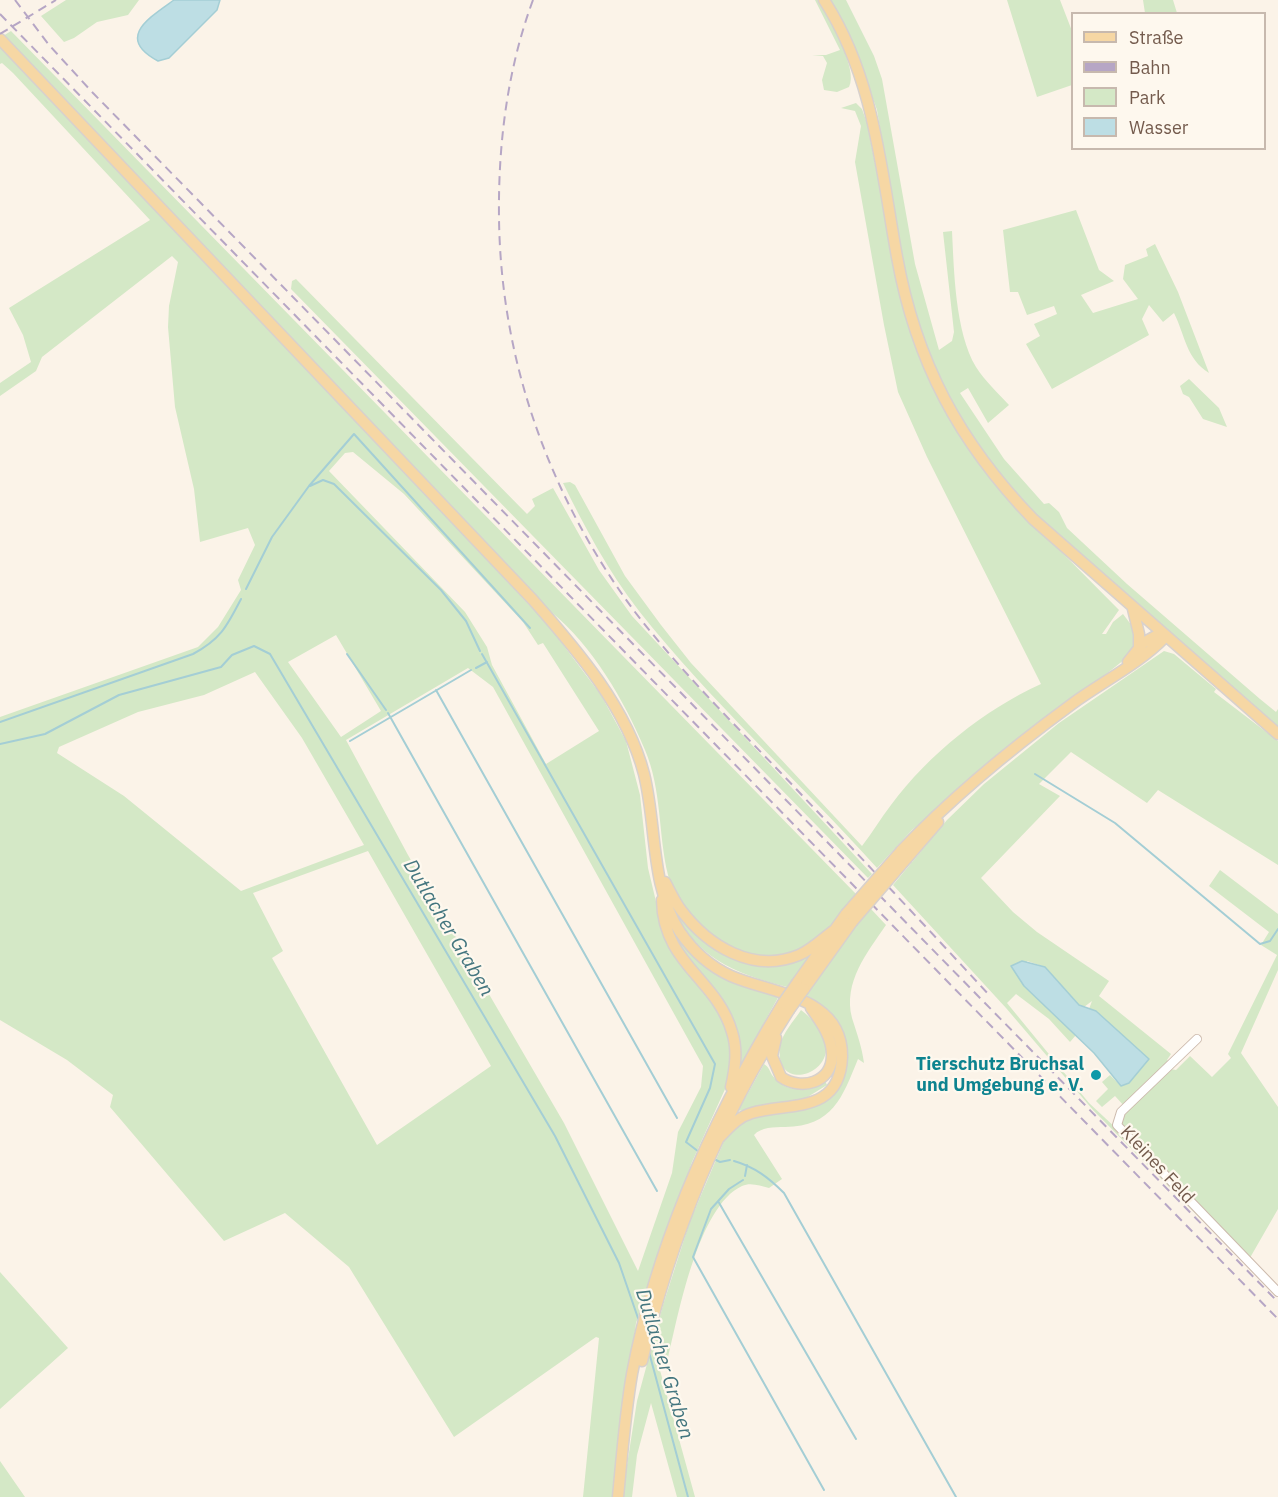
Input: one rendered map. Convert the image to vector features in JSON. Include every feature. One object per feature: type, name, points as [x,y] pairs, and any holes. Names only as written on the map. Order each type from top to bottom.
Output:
[{"type":"main road","points":[[824,0],[847,44],[866,93],[905,294],[915,332],[937,385],[960,429],[998,481],[1050,535],[1278,734]]},
{"type":"main road","points":[[0,39],[562,632],[606,693],[638,756],[649,795],[661,887],[678,929],[706,961],[732,976],[805,1001],[827,1016],[841,1047],[840,1067],[832,1086],[825,1095],[798,1107],[751,1113],[733,1124],[712,1145]]},
{"type":"main road","points":[[1133,609],[1139,634],[1138,648]]},
{"type":"main road","points":[[1124,668],[1138,648],[1149,638],[1163,635]]},
{"type":"main road","points":[[800,986],[849,918],[958,797],[1043,726],[1138,660],[1163,635]]},
{"type":"main road","points":[[658,873],[698,931],[721,948],[734,954],[763,961],[787,959],[811,948],[849,918]]},
{"type":"main road","points":[[661,887],[662,915],[674,947],[723,1010],[733,1033],[735,1058],[729,1097],[712,1145]]},
{"type":"main road","points":[[729,1097],[837,928]]},
{"type":"main road","points":[[786,1007],[772,1048],[773,1064],[777,1071],[793,1084],[816,1082],[828,1071],[832,1054],[826,1030],[805,1001]]},
{"type":"main road","points":[[618,1497],[632,1377],[639,1342],[664,1252],[712,1145],[783,1020]]},
{"type":"main road","points":[[629,1414],[672,1253],[696,1179]]},
{"type":"street","name":"Kleines Feld","points":[[1197,1039],[1180,1058],[1121,1112],[1117,1125],[1278,1292]]},
{"type":"green space","points":[[66,0],[139,0],[128,15],[97,22],[64,42],[41,16]]},
{"type":"green space","points":[[815,0],[819,0],[835,31],[850,68],[849,87],[837,92],[824,90],[822,80],[827,63],[823,56],[812,55],[826,55],[840,50]]},
{"type":"green space","points":[[829,0],[846,0],[874,56],[882,79],[915,264],[939,350],[952,341],[954,332],[943,232],[952,231],[957,300],[969,353],[987,382],[1009,405],[988,423],[968,388],[960,393],[1004,459],[1044,504],[1049,503],[1059,512],[1067,528],[1127,584],[1260,699],[1276,712],[1278,709],[1278,726],[1042,520],[1000,478],[969,436],[926,352],[910,300],[877,110],[859,59]]},
{"type":"green space","points":[[1007,0],[1060,0],[1071,28],[1071,85],[1037,97]]},
{"type":"green space","points":[[1143,0],[1173,0],[1177,12],[1145,12]]},
{"type":"green space","points":[[11,31],[856,894],[815,941],[798,952],[778,957],[758,957],[737,951],[718,941],[686,912],[675,894],[668,875],[657,796],[645,750],[617,693],[580,640],[3,36]]},
{"type":"green space","points":[[0,44],[549,626],[601,695],[626,741],[640,795],[648,868],[663,931],[680,965],[720,1012],[730,1040],[731,1064],[726,1087],[692,1162],[636,1323],[613,1497],[583,1497],[599,1338],[596,1337],[454,1437],[349,1267],[285,1213],[224,1241],[110,1107],[113,1095],[67,1060],[0,1020],[0,717],[198,647],[218,627],[241,590],[238,580],[255,545],[248,528],[200,542],[194,489],[175,407],[168,327],[169,306],[178,262],[172,256],[42,357],[36,371],[0,396],[0,383],[31,362],[23,335],[9,308],[150,220],[13,73],[2,63],[0,64]],"holes":[[[353,452],[404,494],[523,622],[538,645],[543,643],[599,731],[546,764],[492,665],[487,647],[465,612],[329,471],[345,453]],[[336,635],[381,711],[341,737],[288,662]],[[468,668],[493,687],[703,1066],[701,1087],[678,1132],[672,1173],[638,1271],[564,1123],[408,855],[346,740]],[[255,672],[302,738],[364,845],[241,891],[124,796],[57,753],[59,747],[138,712],[204,695]],[[368,851],[491,1066],[377,1145],[272,958],[283,951],[253,893]]]},
{"type":"green space","points":[[856,103],[862,109],[867,123],[901,296],[957,431],[1006,496],[1119,610],[1102,634],[1106,634],[1113,622],[1123,614],[1135,630],[1135,646],[1130,655],[912,830],[877,868],[725,709],[639,611],[597,548],[563,483],[570,482],[575,485],[625,576],[691,663],[862,846],[906,786],[940,751],[979,720],[1041,684],[927,457],[898,392],[855,162],[861,126],[855,111],[841,108]]},
{"type":"green space","points":[[1076,210],[1099,270],[1114,281],[1081,295],[1093,313],[1138,299],[1123,279],[1125,265],[1148,256],[1146,249],[1155,244],[1178,292],[1209,373],[1195,361],[1174,313],[1163,322],[1149,305],[1142,319],[1149,335],[1052,389],[1026,344],[1040,336],[1034,324],[1057,314],[1054,306],[1027,315],[1018,292],[1010,292],[1003,230]]},
{"type":"green space","points":[[296,279],[527,514],[535,506],[532,499],[553,488],[599,570],[632,616],[872,874],[868,878],[291,289],[292,281]]},
{"type":"green space","points":[[1189,379],[1219,408],[1227,427],[1203,419],[1189,397],[1183,394],[1180,386]]},
{"type":"green space","points":[[1164,651],[1174,654],[1216,689],[1214,692],[1278,741],[1278,865],[1158,790],[1147,803],[1071,752],[1039,784],[1060,796],[981,878],[1013,912],[1037,932],[1109,981],[1099,996],[1171,1054],[1167,1060],[1170,1063],[1125,1107],[1115,1096],[1102,1107],[1096,1101],[1108,1089],[1102,1082],[1110,1075],[1121,1086],[1148,1059],[1096,1011],[1089,1009],[1092,1001],[1084,1007],[1079,1005],[1045,967],[1027,961],[1024,986],[1076,1035],[1070,1042],[1049,1019],[1016,994],[1007,1003],[1089,1103],[1118,1130],[1122,1114],[1170,1069],[1176,1070],[1190,1056],[1212,1077],[1231,1058],[1228,1054],[1277,955],[1261,945],[1269,932],[1209,886],[1220,870],[1278,914],[1278,970],[1241,1053],[1278,1107],[1278,1209],[1247,1263],[1278,1297],[1093,1110],[1006,1008],[893,885],[947,820],[984,784],[1059,723]]},
{"type":"green space","points":[[672,904],[700,936],[731,957],[748,963],[767,965],[788,963],[810,956],[787,987],[750,976],[733,969],[703,950],[691,937]]},
{"type":"green space","points":[[871,909],[886,925],[858,968],[850,1005],[864,1063],[858,1059],[841,1097],[825,1115],[801,1125],[760,1130],[754,1135],[782,1179],[769,1188],[752,1184],[742,1186],[727,1197],[713,1215],[692,1264],[668,1358],[658,1363],[695,1497],[677,1497],[651,1403],[637,1455],[632,1497],[622,1497],[637,1401],[663,1305],[690,1221],[724,1141],[736,1126],[749,1118],[804,1110],[820,1103],[834,1090],[840,1035],[831,1014],[806,995],[844,940]]},
{"type":"green space","points":[[666,917],[686,947],[712,971],[779,996],[741,1064],[738,1039],[686,961]]},
{"type":"green space","points":[[801,1010],[820,1029],[826,1047],[823,1060],[814,1070],[802,1075],[790,1073],[781,1064],[780,1047],[786,1032]]},
{"type":"green space","points":[[764,1064],[778,1081],[790,1088],[804,1089],[825,1081],[827,1085],[806,1098],[738,1111]]},
{"type":"green space","points":[[0,1272],[68,1348],[0,1409]]},
{"type":"green space","points":[[0,1461],[25,1497],[0,1497]]},
{"type":"water","points":[[174,0],[220,0],[217,10],[169,58],[158,61],[145,53],[139,44],[138,36],[140,29],[147,21]]},
{"type":"water","points":[[1022,961],[1045,967],[1079,1005],[1096,1011],[1149,1059],[1129,1083],[1121,1086],[1094,1053],[1024,986],[1011,966]]},
{"type":"waterway","points":[[246,589],[272,537],[309,486],[354,434],[530,628]]},
{"type":"waterway","points":[[310,486],[323,480],[334,484],[441,590],[466,621],[480,651]]},
{"type":"waterway","points":[[0,722],[193,654],[217,637],[232,617],[241,599]]},
{"type":"waterway","name":"Dutlacher Graben","points":[[0,744],[45,734],[119,695],[221,667],[232,655],[254,646],[270,654],[555,1136],[619,1263],[639,1321]]},
{"type":"waterway","points":[[347,654],[386,710]]},
{"type":"waterway","points":[[482,654],[715,1064],[710,1088],[686,1142],[699,1152]]},
{"type":"waterway","points":[[476,668],[487,662]]},
{"type":"waterway","points":[[350,741],[471,670]]},
{"type":"waterway","points":[[436,690],[677,1118]]},
{"type":"waterway","points":[[388,713],[657,1191]]},
{"type":"waterway","points":[[1035,774],[1115,823],[1260,944],[1270,941],[1278,929]]},
{"type":"waterway","points":[[712,1158],[720,1162],[730,1160]]},
{"type":"waterway","points":[[734,1161],[749,1166],[784,1193],[956,1497]]},
{"type":"waterway","points":[[745,1176],[747,1165]]},
{"type":"waterway","points":[[743,1180],[729,1189],[711,1209],[693,1257],[824,1490]]},
{"type":"waterway","points":[[718,1201],[856,1439]]},
{"type":"waterway","name":"Dutlacher Graben","points":[[649,1352],[688,1497]]},
{"type":"railway","points":[[15,0],[49,45],[93,93],[1278,1302]]},
{"type":"railway","points":[[0,34],[56,0]]},
{"type":"railway","points":[[533,0],[517,53],[506,108],[500,163],[499,219],[502,272],[509,325],[520,376],[555,475],[578,523],[605,568],[635,612],[669,654],[990,996]]},
{"type":"railway","points":[[0,14],[1278,1319]]},
{"type":"place","name":"Tierschutz Bruchsal und Umgebung e. V.","points":[[1096,1075]]}]
